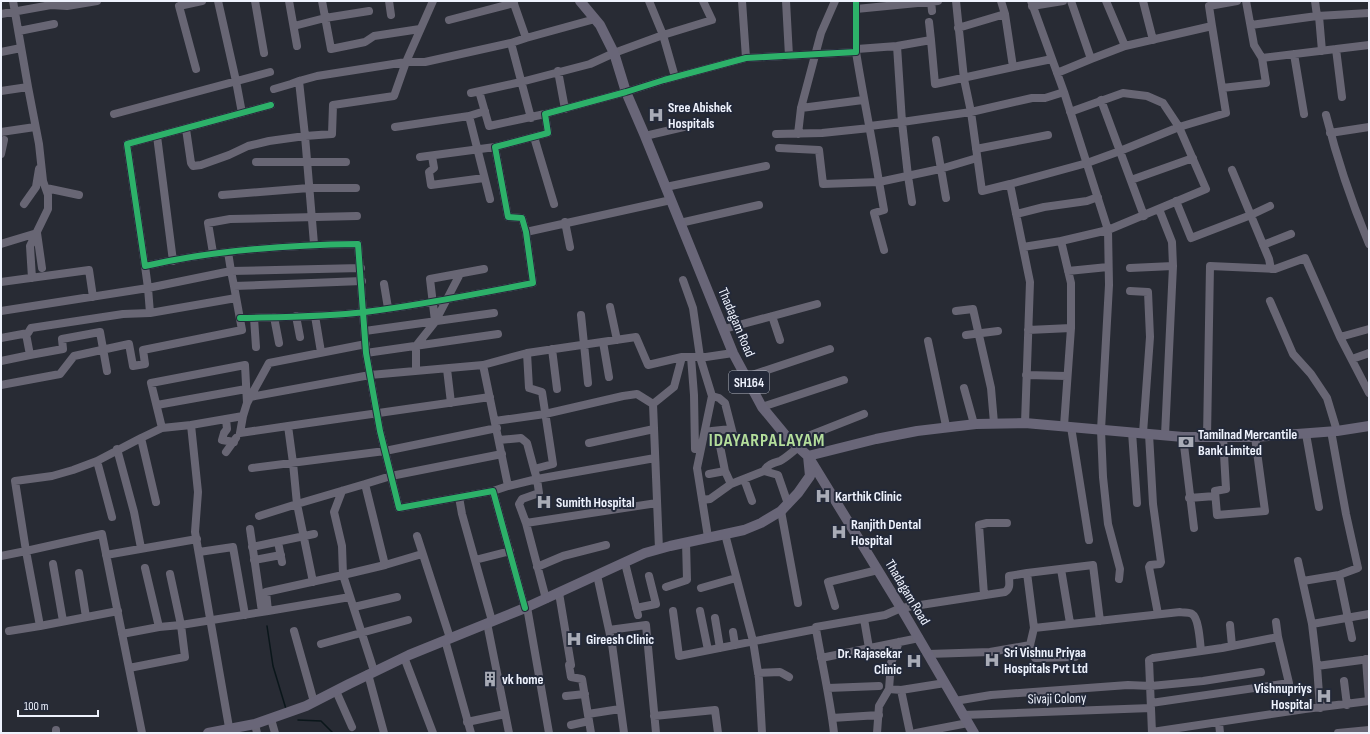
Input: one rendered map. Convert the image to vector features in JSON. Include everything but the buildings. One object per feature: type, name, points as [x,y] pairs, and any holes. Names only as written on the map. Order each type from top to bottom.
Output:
[{"type":"main road","name":"Thadagam Road","points":[[580,1],[600,25],[614,53],[626,92],[733,353],[762,407],[808,456],[919,638],[974,733]]},
{"type":"main road","points":[[208,733],[256,729],[271,718],[314,702],[404,657],[546,599],[645,553],[686,542],[744,530],[761,523],[781,511],[798,493],[810,476],[808,456],[876,439],[946,426],[974,424],[1025,423],[1183,437],[1255,437],[1306,434],[1369,426]]},
{"type":"street","points":[[14,1],[43,181],[48,195],[48,209],[30,246],[32,278]]},
{"type":"street","points":[[1,14],[51,5],[67,6],[97,1]]},
{"type":"street","points":[[196,69],[179,6],[202,1]]},
{"type":"street","points":[[218,1],[242,113]]},
{"type":"street","points":[[255,1],[264,53]]},
{"type":"street","points":[[289,1],[297,46]]},
{"type":"street","points":[[322,1],[331,49],[365,42],[374,36],[420,29]]},
{"type":"street","points":[[388,1],[391,15]]},
{"type":"street","points":[[186,128],[191,163],[193,166],[201,165],[229,155],[248,146],[269,141],[332,134],[332,104],[394,96],[406,62],[433,1]]},
{"type":"street","points":[[649,1],[663,35],[675,77]]},
{"type":"street","points":[[703,1],[712,20],[663,35],[614,53],[590,64],[475,92],[485,111],[489,126],[565,109],[746,58],[856,51],[930,40]]},
{"type":"street","points":[[742,1],[746,58]]},
{"type":"street","points":[[786,1],[789,56]]},
{"type":"street","points":[[798,134],[801,108],[821,33],[835,1]]},
{"type":"street","points":[[884,250],[874,213],[884,210],[870,127],[863,100],[856,51],[856,5],[934,1],[932,11]]},
{"type":"street","points":[[956,1],[964,79],[971,112],[982,191],[1087,163],[1179,127],[1226,114],[1208,4],[1237,1]]},
{"type":"street","points":[[1001,1],[1005,14],[1012,67]]},
{"type":"street","points":[[1064,1],[1031,3],[1064,92],[1108,230],[1109,285],[1101,430],[1103,477],[1108,524],[1120,569],[1119,579]]},
{"type":"street","points":[[1071,1],[1091,59]]},
{"type":"street","points":[[1106,1],[1125,46]]},
{"type":"street","points":[[1143,1],[1153,40]]},
{"type":"street","points":[[1222,88],[1266,83],[1262,58],[1254,45],[1246,1]]},
{"type":"street","points":[[1315,1],[1322,51]]},
{"type":"street","points":[[449,20],[513,2],[526,38]]},
{"type":"street","points":[[294,26],[325,18],[369,11]]},
{"type":"street","points":[[1250,24],[1318,16],[1369,13]]},
{"type":"street","points":[[958,28],[1005,14]]},
{"type":"street","points":[[274,89],[317,76],[406,62],[425,62],[511,43],[595,19]]},
{"type":"street","points":[[929,22],[935,84],[1052,59]]},
{"type":"street","points":[[19,31],[54,24]]},
{"type":"street","points":[[1057,73],[1125,46],[1212,26]]},
{"type":"street","points":[[511,43],[530,118]]},
{"type":"street","points":[[1262,58],[1369,45]]},
{"type":"street","points":[[896,46],[902,122],[912,202]]},
{"type":"street","points":[[1,52],[22,48]]},
{"type":"street","points":[[1336,49],[1342,97]]},
{"type":"street","points":[[1294,54],[1304,114]]},
{"type":"street","points":[[558,71],[565,109]]},
{"type":"street","points":[[114,114],[270,72]]},
{"type":"street","points":[[299,81],[314,244]]},
{"type":"street","points":[[1,91],[28,87]]},
{"type":"street","points":[[776,134],[798,134],[870,127],[971,112],[1032,98],[1045,98],[1064,92]]},
{"type":"street","points":[[1023,247],[1061,241],[1108,230],[1206,189],[1179,127],[1163,103],[1147,96],[1123,93],[1070,112]]},
{"type":"street","points":[[801,108],[863,100]]},
{"type":"street","points":[[1101,100],[1144,216]]},
{"type":"street","points":[[150,313],[148,288],[127,144],[270,105]]},
{"type":"street","points":[[395,127],[469,116],[485,111]]},
{"type":"street","points":[[420,157],[495,147],[548,133],[545,114]]},
{"type":"street","points":[[1326,115],[1337,158],[1350,196],[1366,230],[1369,244]]},
{"type":"street","points":[[469,116],[490,199]]},
{"type":"street","points":[[645,136],[688,126]]},
{"type":"street","points":[[1,132],[35,127]]},
{"type":"street","points":[[1330,133],[1369,127]]},
{"type":"street","points":[[779,148],[819,150],[824,184],[879,182],[940,169],[976,154],[1048,135]]},
{"type":"street","points":[[157,136],[173,261]]},
{"type":"street","points":[[534,137],[554,204]]},
{"type":"street","points":[[1,154],[4,140]]},
{"type":"street","points":[[936,140],[946,198]]},
{"type":"street","points":[[240,318],[315,316],[364,312],[446,300],[533,283],[526,232],[522,218],[508,217],[495,147]]},
{"type":"street","points":[[432,156],[434,168],[429,172],[430,185],[484,178]]},
{"type":"street","points":[[1131,180],[1193,158]]},
{"type":"street","points":[[24,204],[36,187],[41,162]]},
{"type":"street","points":[[256,162],[346,162]]},
{"type":"street","points":[[666,187],[766,166]]},
{"type":"street","points":[[1232,170],[1269,259],[1271,269]]},
{"type":"street","points":[[1010,184],[1030,282],[1025,423]]},
{"type":"street","points":[[46,188],[79,195]]},
{"type":"street","points":[[222,195],[309,188],[356,188]]},
{"type":"street","points":[[1016,214],[1044,207],[1086,201],[1098,196]]},
{"type":"street","points":[[526,232],[565,222],[671,200]]},
{"type":"street","points":[[1176,202],[1191,238],[1251,216],[1270,206]]},
{"type":"street","points":[[680,223],[759,205]]},
{"type":"street","points":[[1159,209],[1172,242],[1165,435]]},
{"type":"street","points":[[212,253],[208,223],[230,219],[357,216]]},
{"type":"street","points":[[565,222],[570,247]]},
{"type":"street","points":[[1,244],[37,233]]},
{"type":"street","points":[[37,233],[42,268]]},
{"type":"street","points":[[1262,245],[1291,234]]},
{"type":"street","points":[[1061,241],[1071,283],[1071,328],[1067,376],[1067,427],[1089,540]]},
{"type":"street","points":[[145,266],[212,253],[314,244],[358,244],[362,281],[366,353],[377,414],[399,508],[493,491],[537,479],[655,458]]},
{"type":"street","points":[[1,385],[60,374],[74,356],[129,344],[133,366],[145,364],[142,350],[242,330],[228,252]]},
{"type":"street","points":[[1207,436],[1210,266],[1275,269],[1305,258],[1340,337],[1369,393]]},
{"type":"street","points":[[1130,268],[1172,266]]},
{"type":"street","points":[[1068,271],[1108,267]]},
{"type":"street","points":[[1,311],[148,288],[231,271],[361,268]]},
{"type":"street","points":[[435,322],[430,280],[484,269]]},
{"type":"street","points":[[1,282],[89,270],[93,297]]},
{"type":"street","points":[[416,371],[416,346],[435,322],[460,274]]},
{"type":"street","points":[[683,280],[694,308],[700,357],[712,396],[697,468],[708,537]]},
{"type":"street","points":[[234,286],[362,281]]},
{"type":"street","points":[[384,284],[388,308]]},
{"type":"street","points":[[1130,291],[1148,292],[1150,338],[1146,433],[1153,504],[1161,562],[1160,564],[1150,565],[1149,567],[1158,614]]},
{"type":"street","points":[[1,338],[26,334],[31,328],[123,314],[150,313],[236,298]]},
{"type":"street","points":[[1270,301],[1293,354],[1311,374],[1327,398],[1334,431],[1346,514],[1358,568],[1339,575],[1303,581]]},
{"type":"street","points":[[724,329],[817,304]]},
{"type":"street","points":[[610,307],[618,340]]},
{"type":"street","points":[[956,311],[973,309],[991,388],[994,423]]},
{"type":"street","points":[[365,331],[494,313]]},
{"type":"street","points":[[581,315],[588,383]]},
{"type":"street","points":[[296,316],[300,337]]},
{"type":"street","points":[[315,316],[321,352]]},
{"type":"street","points":[[772,316],[780,340]]},
{"type":"street","points":[[274,317],[279,343]]},
{"type":"street","points":[[254,318],[256,347]]},
{"type":"street","points":[[1028,330],[1071,328]]},
{"type":"street","points":[[1340,337],[1369,329]]},
{"type":"street","points":[[966,335],[998,331]]},
{"type":"street","points":[[1,361],[63,349],[62,339],[100,332],[108,371]]},
{"type":"street","points":[[26,334],[30,356]]},
{"type":"street","points":[[366,353],[498,334]]},
{"type":"street","points":[[249,400],[370,375],[483,366],[527,353],[636,337],[648,364],[682,357],[700,357],[733,353]]},
{"type":"street","points":[[928,340],[946,426]]},
{"type":"street","points":[[603,342],[609,377]]},
{"type":"street","points":[[226,452],[240,433],[243,416],[249,400],[269,363],[366,344]]},
{"type":"street","points":[[746,377],[830,349]]},
{"type":"street","points":[[552,350],[557,389]]},
{"type":"street","points":[[527,353],[529,388],[542,392],[553,464],[534,469]]},
{"type":"street","points":[[1352,360],[1369,353]]},
{"type":"street","points":[[653,404],[674,387],[682,357]]},
{"type":"street","points":[[691,357],[694,395],[695,449]]},
{"type":"street","points":[[162,428],[151,383],[245,365],[246,388],[249,400]]},
{"type":"street","points":[[483,366],[508,486]]},
{"type":"street","points":[[447,369],[451,403]]},
{"type":"street","points":[[1026,376],[1067,376]]},
{"type":"street","points":[[762,407],[844,380]]},
{"type":"street","points":[[157,405],[246,388]]},
{"type":"street","points":[[964,388],[974,424]]},
{"type":"street","points":[[252,468],[385,451],[496,424],[623,396],[636,394],[653,404]]},
{"type":"street","points":[[712,396],[719,398],[725,403],[734,438],[720,446],[725,471],[731,484]]},
{"type":"street","points":[[240,433],[490,397]]},
{"type":"street","points":[[653,404],[659,549]]},
{"type":"street","points":[[702,500],[710,499],[731,484],[764,471],[766,467],[779,461],[796,444],[864,414]]},
{"type":"street","points":[[40,626],[15,482],[52,476],[73,470],[97,461],[117,449],[162,428],[191,425],[243,416]]},
{"type":"street","points":[[226,419],[227,429],[222,440],[234,442]]},
{"type":"street","points":[[191,425],[198,492],[195,532],[230,731]]},
{"type":"street","points":[[288,426],[297,504],[313,582]]},
{"type":"street","points":[[590,443],[654,429]]},
{"type":"street","points":[[712,431],[731,429]]},
{"type":"street","points":[[1132,432],[1137,503]]},
{"type":"street","points":[[1306,434],[1319,507]]},
{"type":"street","points":[[1183,437],[1189,498],[1194,528]]},
{"type":"street","points":[[1223,437],[1226,489],[1215,490],[1217,516],[1265,511],[1255,437]]},
{"type":"street","points":[[141,438],[156,502]]},
{"type":"street","points":[[499,440],[521,438],[527,443],[537,479],[539,493],[522,499],[519,504],[526,524],[546,599]]},
{"type":"street","points":[[117,449],[134,512],[141,548]]},
{"type":"street","points":[[260,516],[391,476],[502,454]]},
{"type":"street","points":[[97,461],[112,517]]},
{"type":"street","points":[[709,474],[725,471]]},
{"type":"street","points":[[764,471],[778,476],[788,504]]},
{"type":"street","points":[[744,479],[752,501]]},
{"type":"street","points":[[365,484],[385,565]]},
{"type":"street","points":[[342,491],[334,512],[342,546],[343,575],[362,633],[384,733]]},
{"type":"street","points":[[493,491],[526,607],[549,733]]},
{"type":"street","points":[[1189,498],[1215,496]]},
{"type":"street","points":[[460,497],[462,514],[475,560],[489,622],[509,733]]},
{"type":"street","points":[[526,524],[657,503]]},
{"type":"street","points":[[781,511],[798,603]]},
{"type":"street","points":[[984,595],[979,526],[987,524],[1007,524]]},
{"type":"street","points":[[250,529],[254,560],[265,612]]},
{"type":"street","points":[[1,556],[102,534],[142,733]]},
{"type":"street","points":[[252,547],[314,534]]},
{"type":"street","points":[[725,534],[753,641],[758,674],[762,733]]},
{"type":"street","points":[[418,536],[448,639],[467,722],[471,733]]},
{"type":"street","points":[[106,555],[196,539]]},
{"type":"street","points":[[254,560],[282,559],[278,542]]},
{"type":"street","points":[[666,587],[687,580],[686,542]]},
{"type":"street","points":[[538,567],[563,556],[606,545]]},
{"type":"street","points":[[199,552],[233,547],[245,615]]},
{"type":"street","points":[[475,560],[510,551]]},
{"type":"street","points":[[265,612],[266,592],[385,565],[422,554]]},
{"type":"street","points":[[1298,561],[1312,624],[1318,666],[1320,708]]},
{"type":"street","points":[[624,563],[637,612],[656,604],[649,576]]},
{"type":"street","points":[[54,564],[63,621]]},
{"type":"street","points":[[673,611],[679,656],[816,629],[816,627],[885,615],[901,608],[1005,592],[1010,586],[1009,576],[1093,565],[1100,621]]},
{"type":"street","points":[[145,568],[158,627]]},
{"type":"street","points":[[1061,569],[1070,623]]},
{"type":"street","points":[[835,606],[828,582],[878,570]]},
{"type":"street","points":[[79,573],[86,617]]},
{"type":"street","points":[[1027,573],[1034,628],[1030,645],[1035,658],[1075,657]]},
{"type":"street","points":[[129,668],[185,657],[181,625],[170,574]]},
{"type":"street","points":[[597,575],[609,630],[624,733]]},
{"type":"street","points":[[1339,575],[1352,638]]},
{"type":"street","points":[[701,588],[736,578]]},
{"type":"street","points":[[559,593],[571,665],[569,665],[571,677],[582,679],[591,733]]},
{"type":"street","points":[[122,634],[158,627],[211,621],[350,597]]},
{"type":"street","points":[[354,607],[397,597]]},
{"type":"street","points":[[9,631],[118,611]]},
{"type":"street","points":[[700,611],[708,650]]},
{"type":"street","points":[[1034,628],[1180,612],[1192,614],[1195,617],[1201,651]]},
{"type":"street","points":[[1312,624],[1369,614]]},
{"type":"street","points":[[715,618],[720,648]]},
{"type":"street","points":[[864,619],[870,648]]},
{"type":"street","points":[[321,644],[408,620]]},
{"type":"street","points":[[1276,622],[1278,637],[1232,646],[1153,658],[1149,660],[1152,732],[1369,701],[1368,659],[1318,666]]},
{"type":"street","points":[[609,630],[646,625],[656,733]]},
{"type":"street","points":[[1230,625],[1232,646]]},
{"type":"street","points":[[816,629],[828,688],[834,733]]},
{"type":"street","points":[[294,631],[314,702]]},
{"type":"street","points":[[733,632],[735,645]]},
{"type":"street","name":"Sivaji Colony","points":[[916,733],[966,719],[1151,706],[1289,682],[1278,637]]},
{"type":"street","points":[[821,658],[919,638]]},
{"type":"street","points":[[877,733],[880,706],[889,689],[891,663],[899,642]]},
{"type":"street","points":[[928,654],[990,652],[1030,645]]},
{"type":"street","points":[[404,657],[433,733]]},
{"type":"street","points":[[758,674],[780,672],[789,677]]},
{"type":"street","name":"Sivaji Colony","points":[[955,701],[991,695],[1128,685],[1151,686],[1203,681],[1261,672]]},
{"type":"street","points":[[1344,681],[1346,705]]},
{"type":"street","points":[[889,689],[901,690],[945,683]]},
{"type":"street","points":[[828,688],[879,686]]},
{"type":"street","points":[[901,690],[910,733]]},
{"type":"street","points":[[336,691],[352,727]]},
{"type":"street","points":[[566,696],[585,694]]},
{"type":"street","points":[[571,725],[588,718],[620,709]]},
{"type":"street","points":[[654,716],[715,710],[718,733]]},
{"type":"street","points":[[467,722],[506,714]]},
{"type":"street","points":[[832,718],[879,715]]},
{"type":"street","points":[[271,718],[275,733]]},
{"type":"street","points":[[1219,723],[1220,733]]},
{"type":"street","points":[[1338,733],[1369,730]]},
{"type":"waterway","points":[[267,626],[273,666],[286,709]]},
{"type":"waterway","points":[[298,720],[321,721],[333,733]]},
{"type":"cycle path","points":[[240,318],[350,314],[428,303],[533,283],[526,232],[522,218],[508,217],[495,147],[548,133],[545,114],[746,58],[856,52],[856,1]]},
{"type":"cycle path","points":[[271,105],[127,144],[145,266],[197,256],[251,249],[358,244],[366,353],[380,431],[399,508],[493,491],[525,608]]},
{"type":"place","name":"Sree Abishek Hospitals","points":[[656,115]]},
{"type":"place","name":"Tamilnad Mercantile Bank Limited","points":[[1186,442]]},
{"type":"place","name":"Karthik Clinic","points":[[823,496]]},
{"type":"place","name":"Sumith Hospital","points":[[544,502]]},
{"type":"place","name":"Ranjith Dental Hospital","points":[[839,532]]},
{"type":"place","name":"Gireesh Clinic","points":[[574,639]]},
{"type":"place","name":"Sri Vishnu Priyaa Hospitals Pvt Ltd","points":[[992,660]]},
{"type":"place","name":"Dr. Rajasekar Clinic","points":[[914,661]]},
{"type":"place","name":"vk home","points":[[490,679]]},
{"type":"place","name":"Vishnupriys Hospital","points":[[1324,696]]},
{"type":"district","name":"IDAYARPALAYAM","points":[[767,440]]}]
